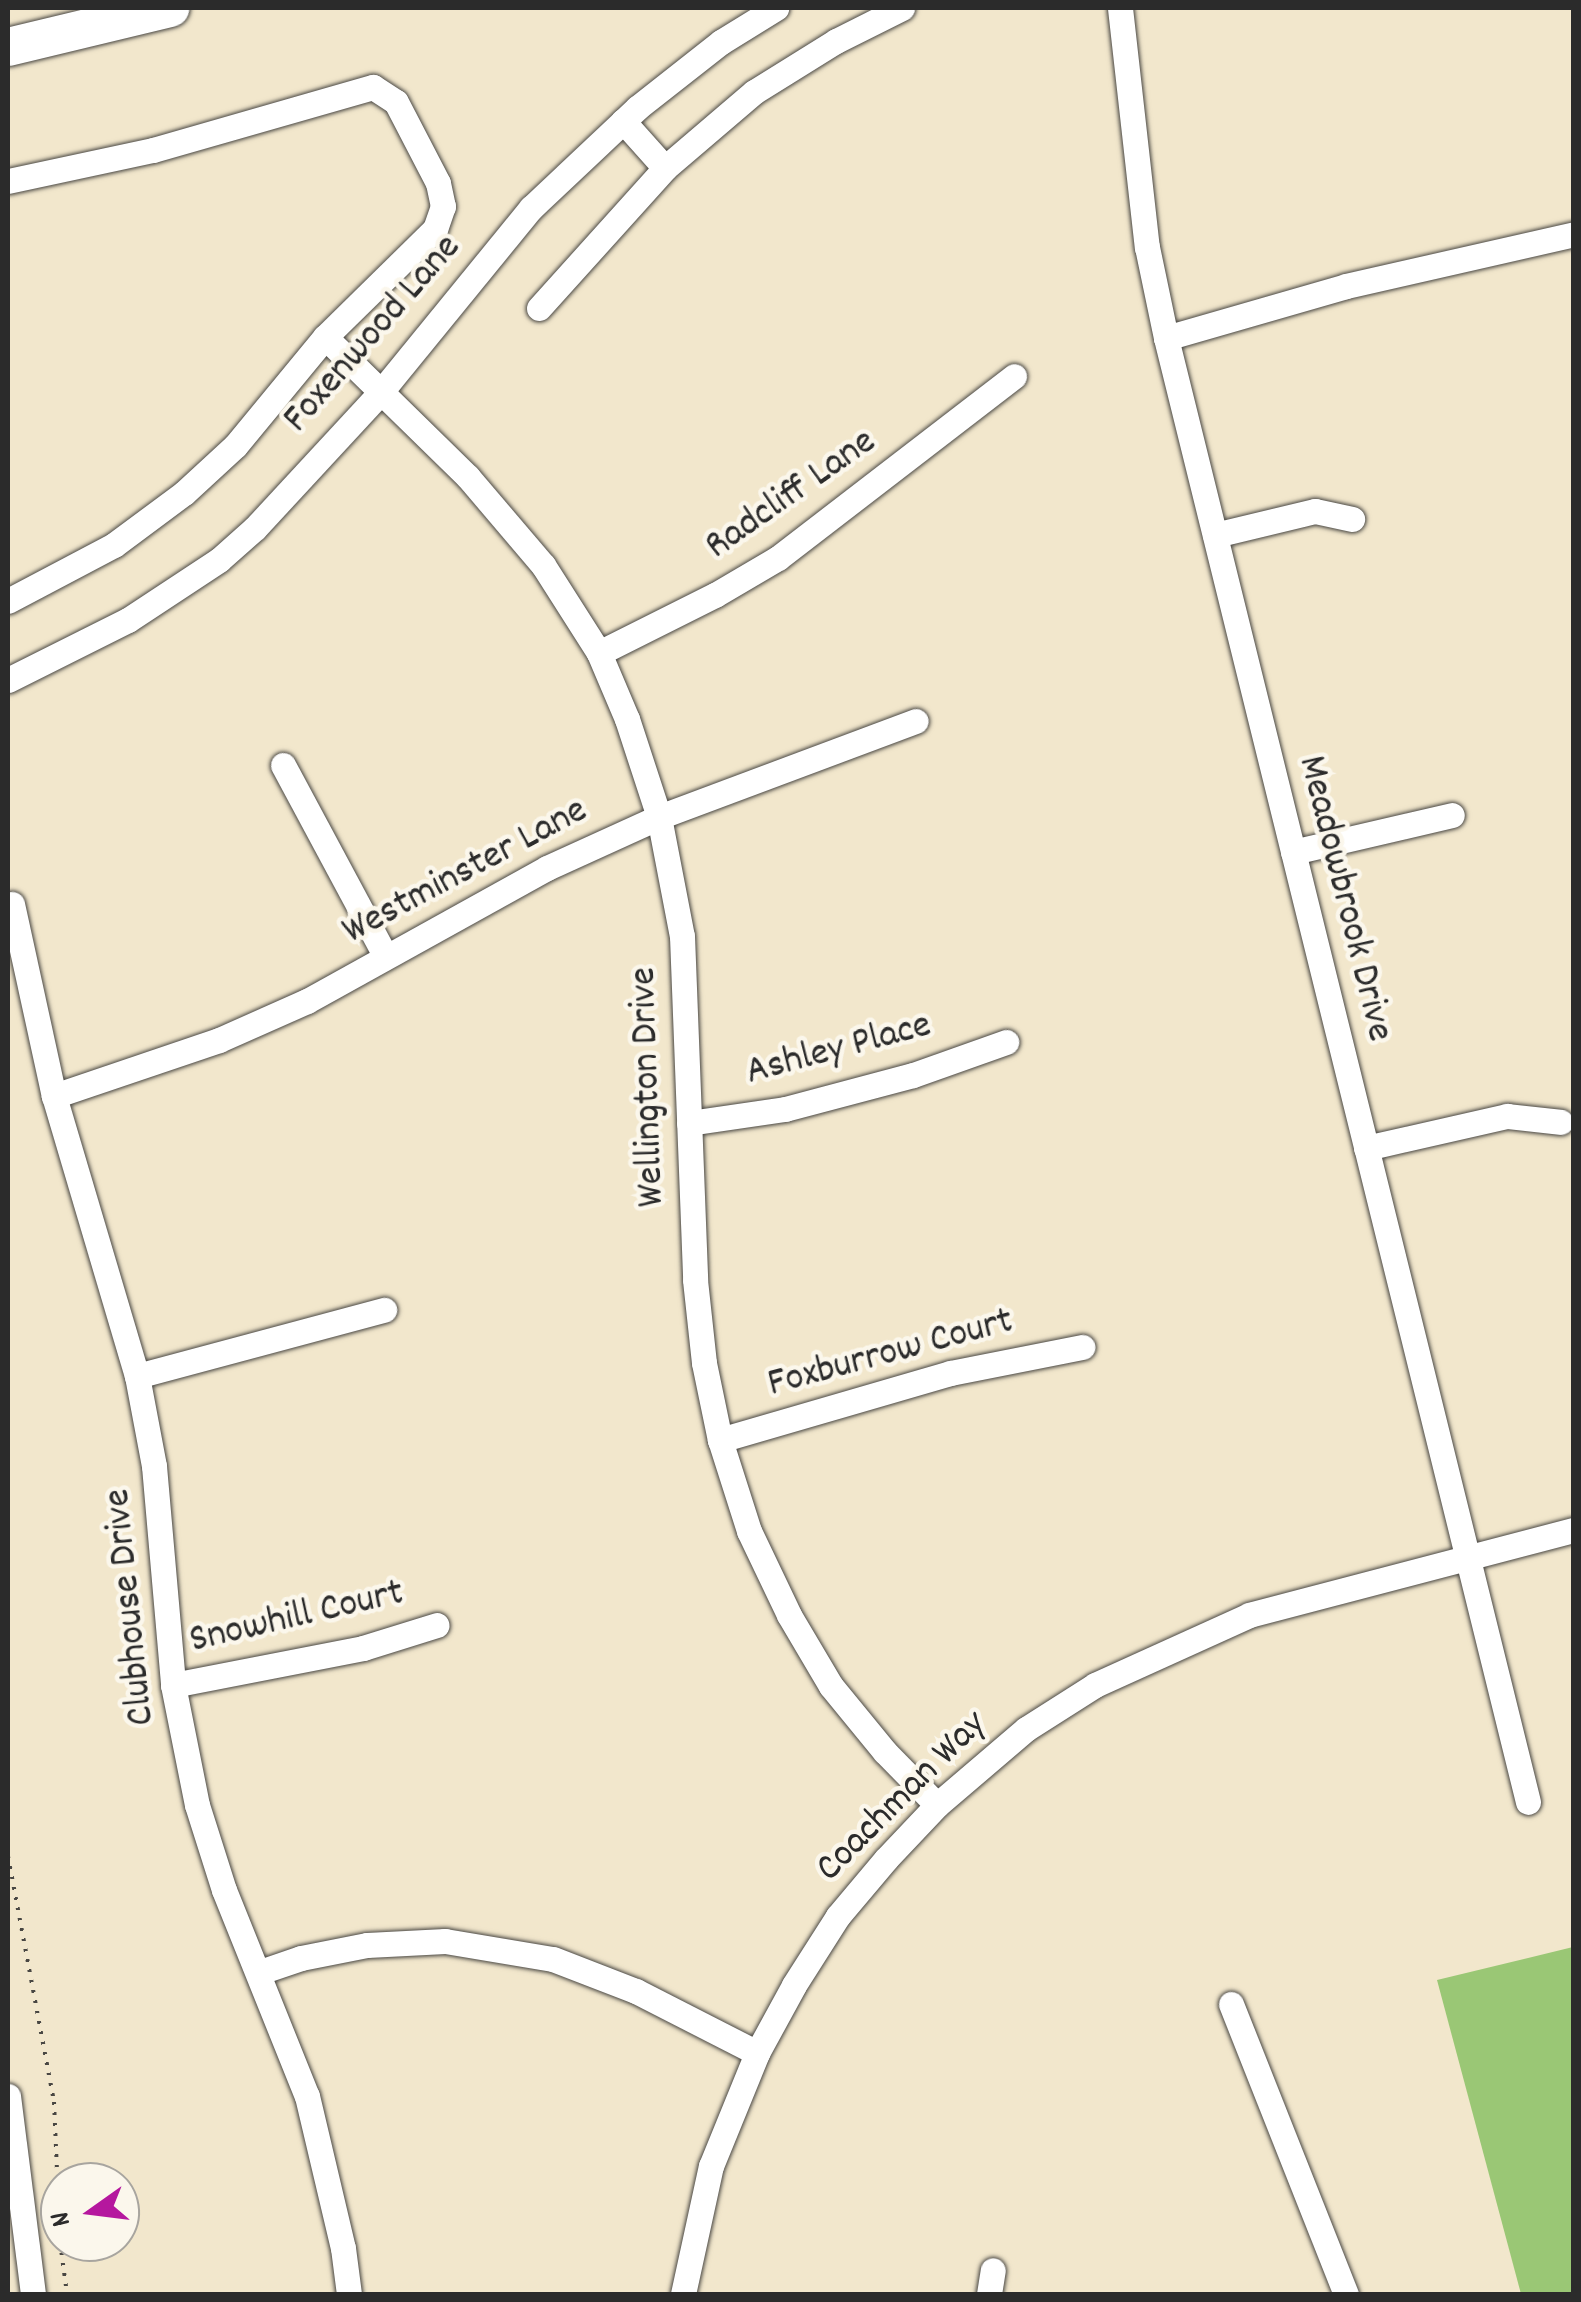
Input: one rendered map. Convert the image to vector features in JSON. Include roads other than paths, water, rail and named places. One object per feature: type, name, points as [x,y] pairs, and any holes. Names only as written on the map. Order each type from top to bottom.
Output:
[{"type":"highway","points":[[8,47],[170,8]]},
{"type":"street","name":"Foxenwood Lane","points":[[8,680],[128,620],[219,560],[256,528],[380,393],[531,208],[623,121],[721,42],[776,8]]},
{"type":"street","points":[[539,308],[665,168],[754,92],[836,41],[902,8]]},
{"type":"street","name":"Meadowbrook Drive","points":[[1120,8],[1147,247],[1166,338],[1528,1802]]},
{"type":"street","points":[[8,181],[153,150],[373,88],[396,102],[438,183],[443,206],[436,229],[326,337],[236,446],[184,493],[114,545],[8,601]]},
{"type":"street","points":[[623,121],[665,168]]},
{"type":"street","points":[[1166,338],[1346,286],[1574,234]]},
{"type":"street","name":"Wellington Drive","points":[[326,337],[468,478],[542,565],[598,653],[647,770],[682,936],[695,1280],[704,1363],[720,1440],[749,1531],[790,1615],[831,1686],[885,1752],[937,1805]]},
{"type":"street","name":"Radcliff Lane","points":[[598,653],[715,596],[778,558],[1014,376]]},
{"type":"street","points":[[1215,535],[1315,511],[1352,519]]},
{"type":"street","name":"Westminster Lane","points":[[54,1096],[220,1040],[308,1001],[547,868],[659,816],[916,721]]},
{"type":"street","points":[[283,765],[385,955]]},
{"type":"street","points":[[1293,852],[1452,814]]},
{"type":"street","name":"Clubhouse Drive","points":[[12,904],[54,1096],[137,1376],[154,1466],[173,1685],[198,1805],[224,1890],[307,2096],[343,2248],[349,2294]]},
{"type":"street","name":"Ashley Place","points":[[689,1123],[785,1109],[912,1076],[1006,1042]]},
{"type":"street","points":[[1366,1148],[1507,1116],[1561,1122]]},
{"type":"street","points":[[137,1376],[384,1310]]},
{"type":"street","name":"Foxburrow Court","points":[[720,1440],[950,1373],[1082,1347]]},
{"type":"street","name":"Coachman Way","points":[[683,2294],[712,2166],[757,2053],[838,1916],[937,1805],[1026,1729],[1095,1685],[1172,1647],[1249,1614],[1574,1530]]},
{"type":"street","name":"Snowhill Court","points":[[173,1685],[364,1648],[438,1625]]},
{"type":"street","points":[[260,1972],[301,1958],[367,1945],[445,1942],[481,1947],[570,1966],[636,1991],[757,2053]]},
{"type":"street","points":[[1231,2004],[1346,2294]]},
{"type":"street","points":[[8,2096],[34,2294]]}]
